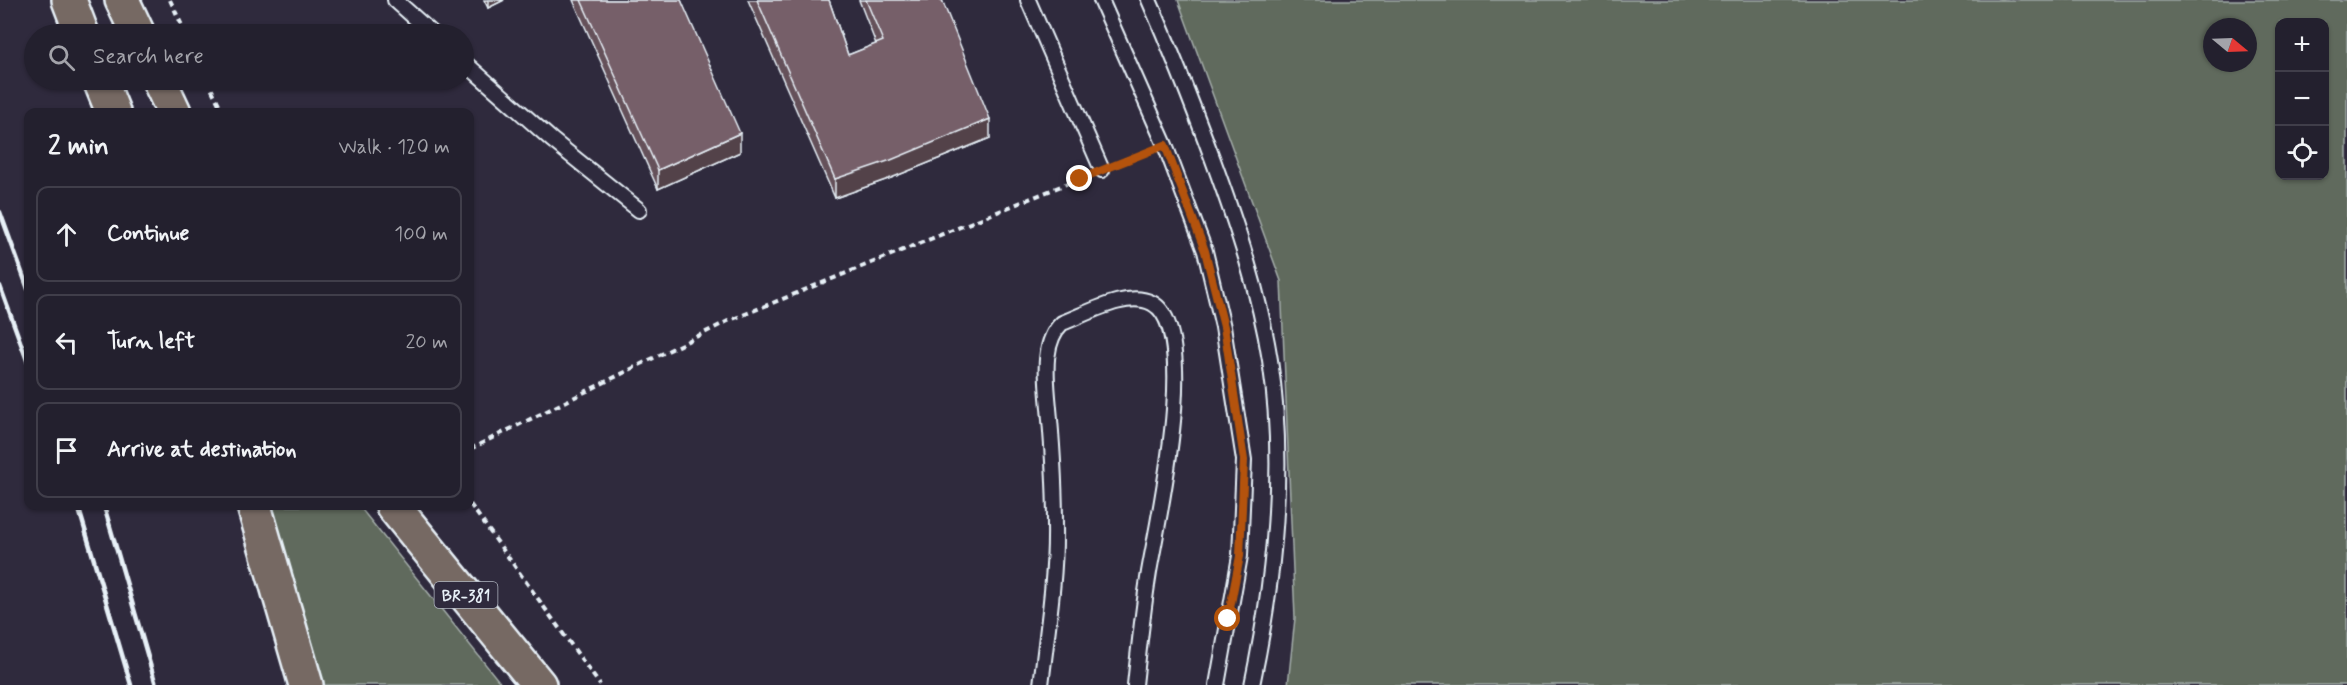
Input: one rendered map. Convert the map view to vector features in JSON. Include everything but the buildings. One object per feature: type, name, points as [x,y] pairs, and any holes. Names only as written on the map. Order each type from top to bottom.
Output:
[{"type":"highway","points":[[69,0],[78,24]]},
{"type":"highway","points":[[122,0],[133,24]]},
{"type":"highway","points":[[104,90],[111,108]]},
{"type":"highway","points":[[164,90],[172,108]]},
{"type":"highway","points":[[255,510],[306,685]]},
{"type":"highway","name":"BR-381","points":[[396,510],[539,685]]},
{"type":"lane","points":[[395,0],[422,24]]},
{"type":"lane","points":[[1028,0],[1102,170]]},
{"type":"lane","points":[[1101,0],[1165,145],[1205,251],[1224,327],[1244,460],[1240,556],[1217,685]]},
{"type":"lane","points":[[1149,0],[1202,130],[1233,215],[1253,276],[1270,361],[1276,439],[1275,531],[1264,630],[1252,685]]},
{"type":"lane","points":[[474,71],[552,140],[639,210]]},
{"type":"lane","points":[[1041,685],[1052,584],[1055,526],[1053,452],[1046,371],[1050,344],[1056,328],[1062,323],[1126,299],[1140,298],[1154,304],[1166,315],[1173,334],[1177,375],[1163,493],[1149,574],[1135,685]]},
{"type":"path","points":[[170,0],[181,24]]},
{"type":"path","points":[[212,90],[221,108]]},
{"type":"path","points":[[474,447],[728,321],[1165,145]]},
{"type":"path","points":[[474,510],[600,685]]},
{"type":"green space","points":[[1178,0],[2347,0],[2347,685],[1288,685],[1295,618],[1281,281]]},
{"type":"green space","points":[[269,510],[362,510],[502,685],[322,685]]},
{"type":"railway","points":[[0,212],[24,278]]},
{"type":"railway","points":[[0,286],[24,352]]},
{"type":"railway","points":[[79,510],[131,685]]},
{"type":"railway","points":[[105,510],[156,685]]},
{"type":"route","points":[[1080,179],[1165,145],[1205,251],[1224,327],[1244,460],[1240,556],[1228,619]]}]
